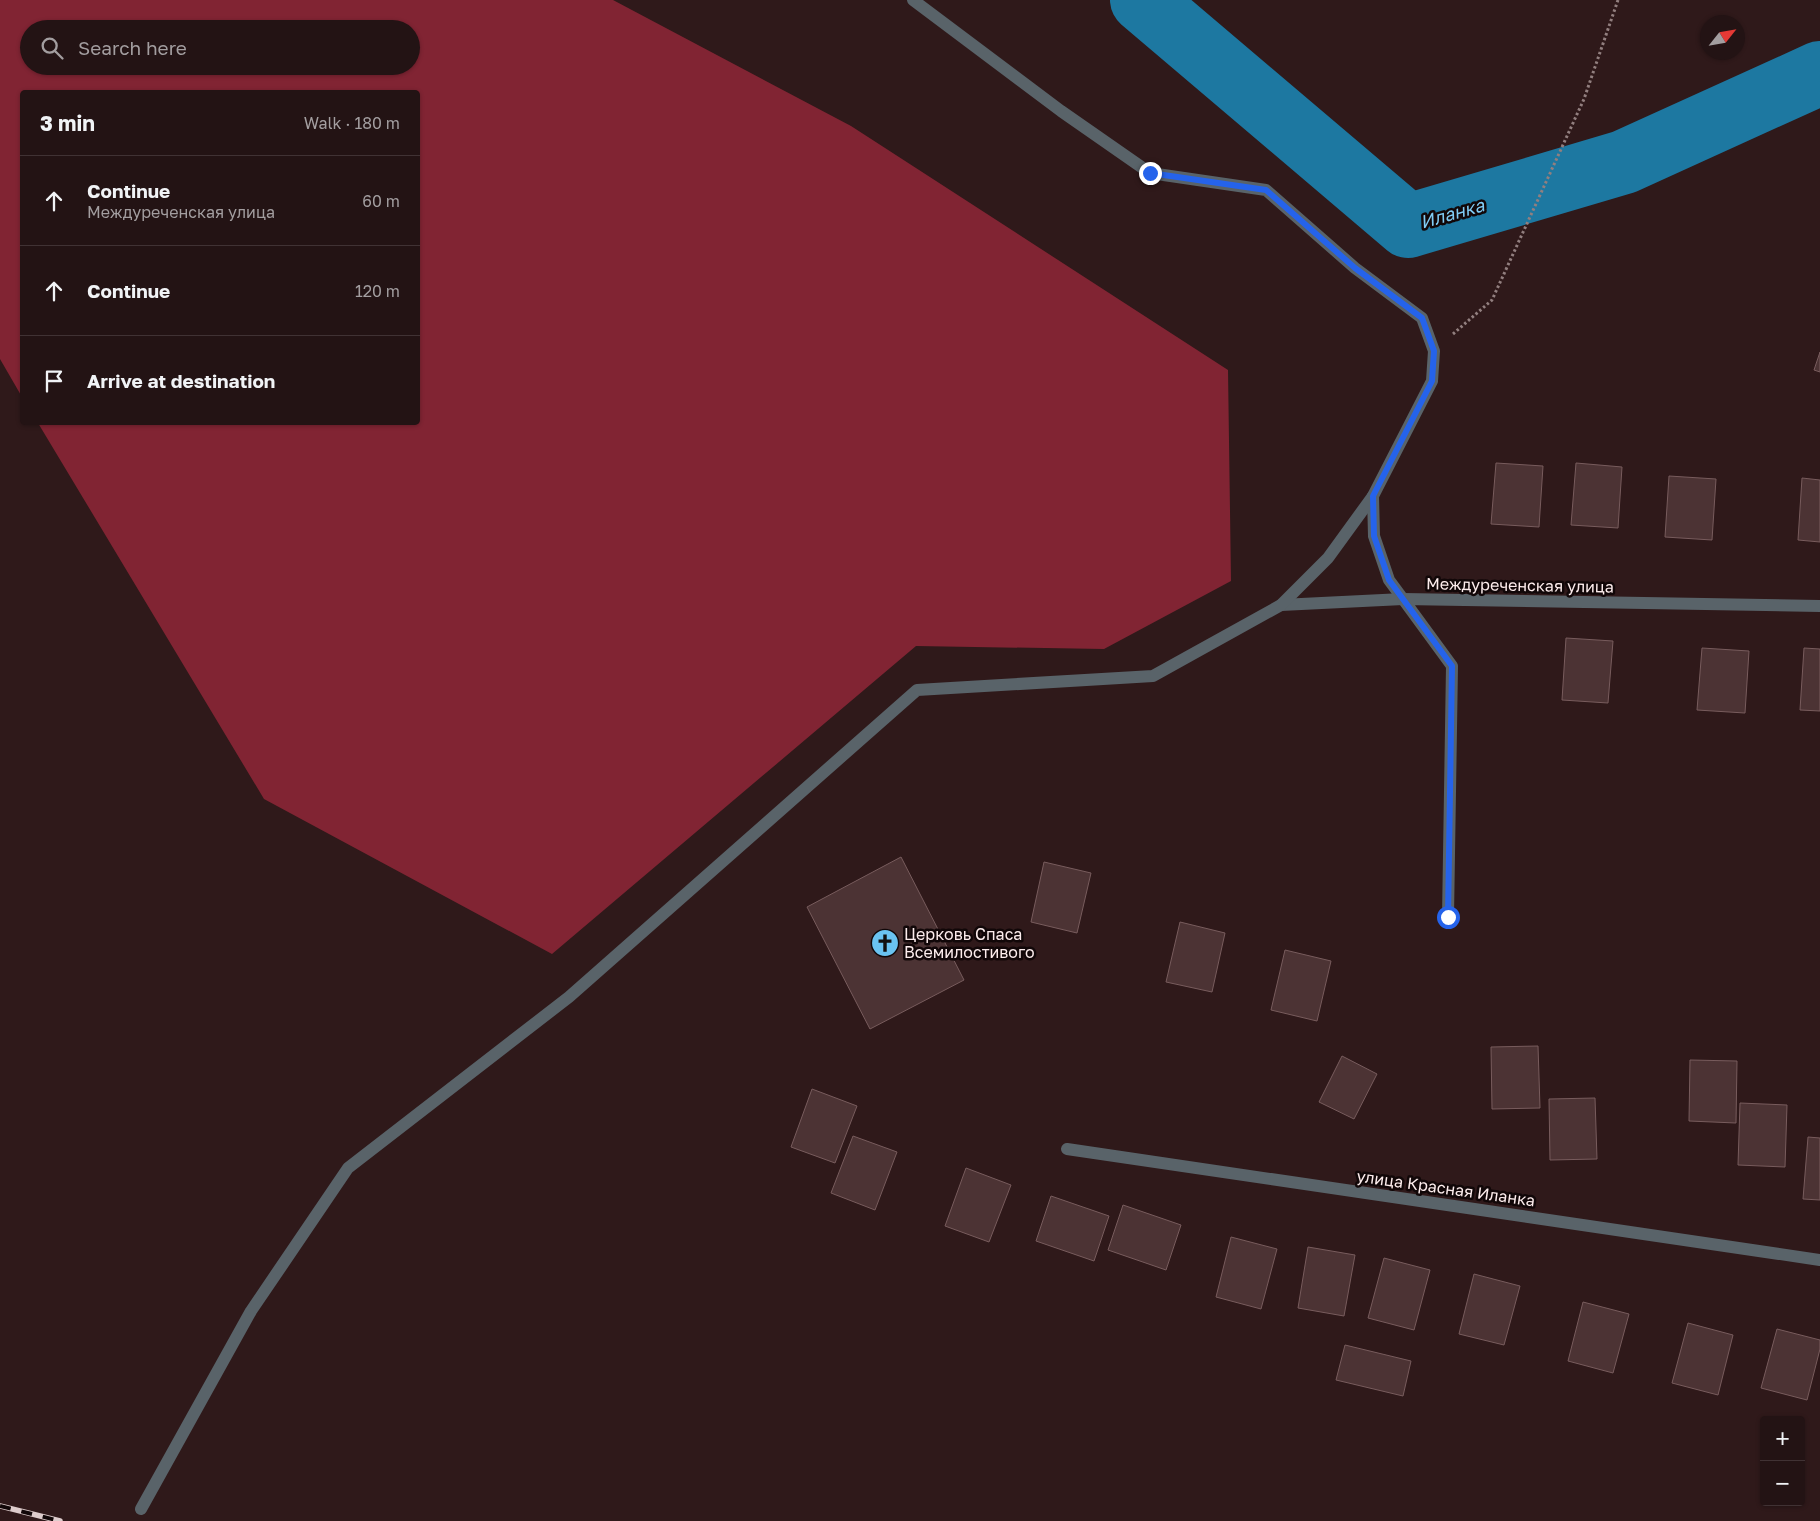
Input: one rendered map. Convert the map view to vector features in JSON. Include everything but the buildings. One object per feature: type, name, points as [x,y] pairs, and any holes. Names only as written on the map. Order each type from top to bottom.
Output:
[{"type":"street","points":[[141,1509],[251,1311],[348,1168],[569,997],[917,690],[1154,676],[1281,605],[1328,558],[1373,496],[1432,381],[1434,351],[1422,318],[1355,268],[1266,190],[1150,173],[1061,111],[913,0]]},
{"type":"street","points":[[1373,496],[1374,536],[1389,580],[1403,599]]},
{"type":"street","points":[[1281,605],[1403,599]]},
{"type":"street","name":"Междуреченская улица","points":[[1403,599],[1820,606]]},
{"type":"street","name":"Междуреченская улица","points":[[1403,599],[1452,666],[1448,917]]},
{"type":"street","name":"улица Красная Иланка","points":[[1067,1149],[1820,1260]]},
{"type":"path","points":[[1434,351],[1492,300],[1584,99],[1618,0]]},
{"type":"shaded area","points":[[0,0],[613,0],[851,126],[1228,370],[1231,581],[1104,649],[916,646],[552,954],[264,799],[39,425],[420,425],[420,90],[20,90],[20,394],[0,359]]},
{"type":"waterway","name":"Иланка","points":[[1142,0],[1408,226],[1624,162],[1820,73]]},
{"type":"railway","points":[[0,1506],[60,1521]]},
{"type":"place","name":"Церковь Спаса Всемилостивого","points":[[885,943]]},
{"type":"route","points":[[1150,173],[1266,190],[1355,268],[1422,318],[1434,351],[1432,381],[1373,496],[1374,536],[1389,580],[1452,666],[1448,917]]}]
